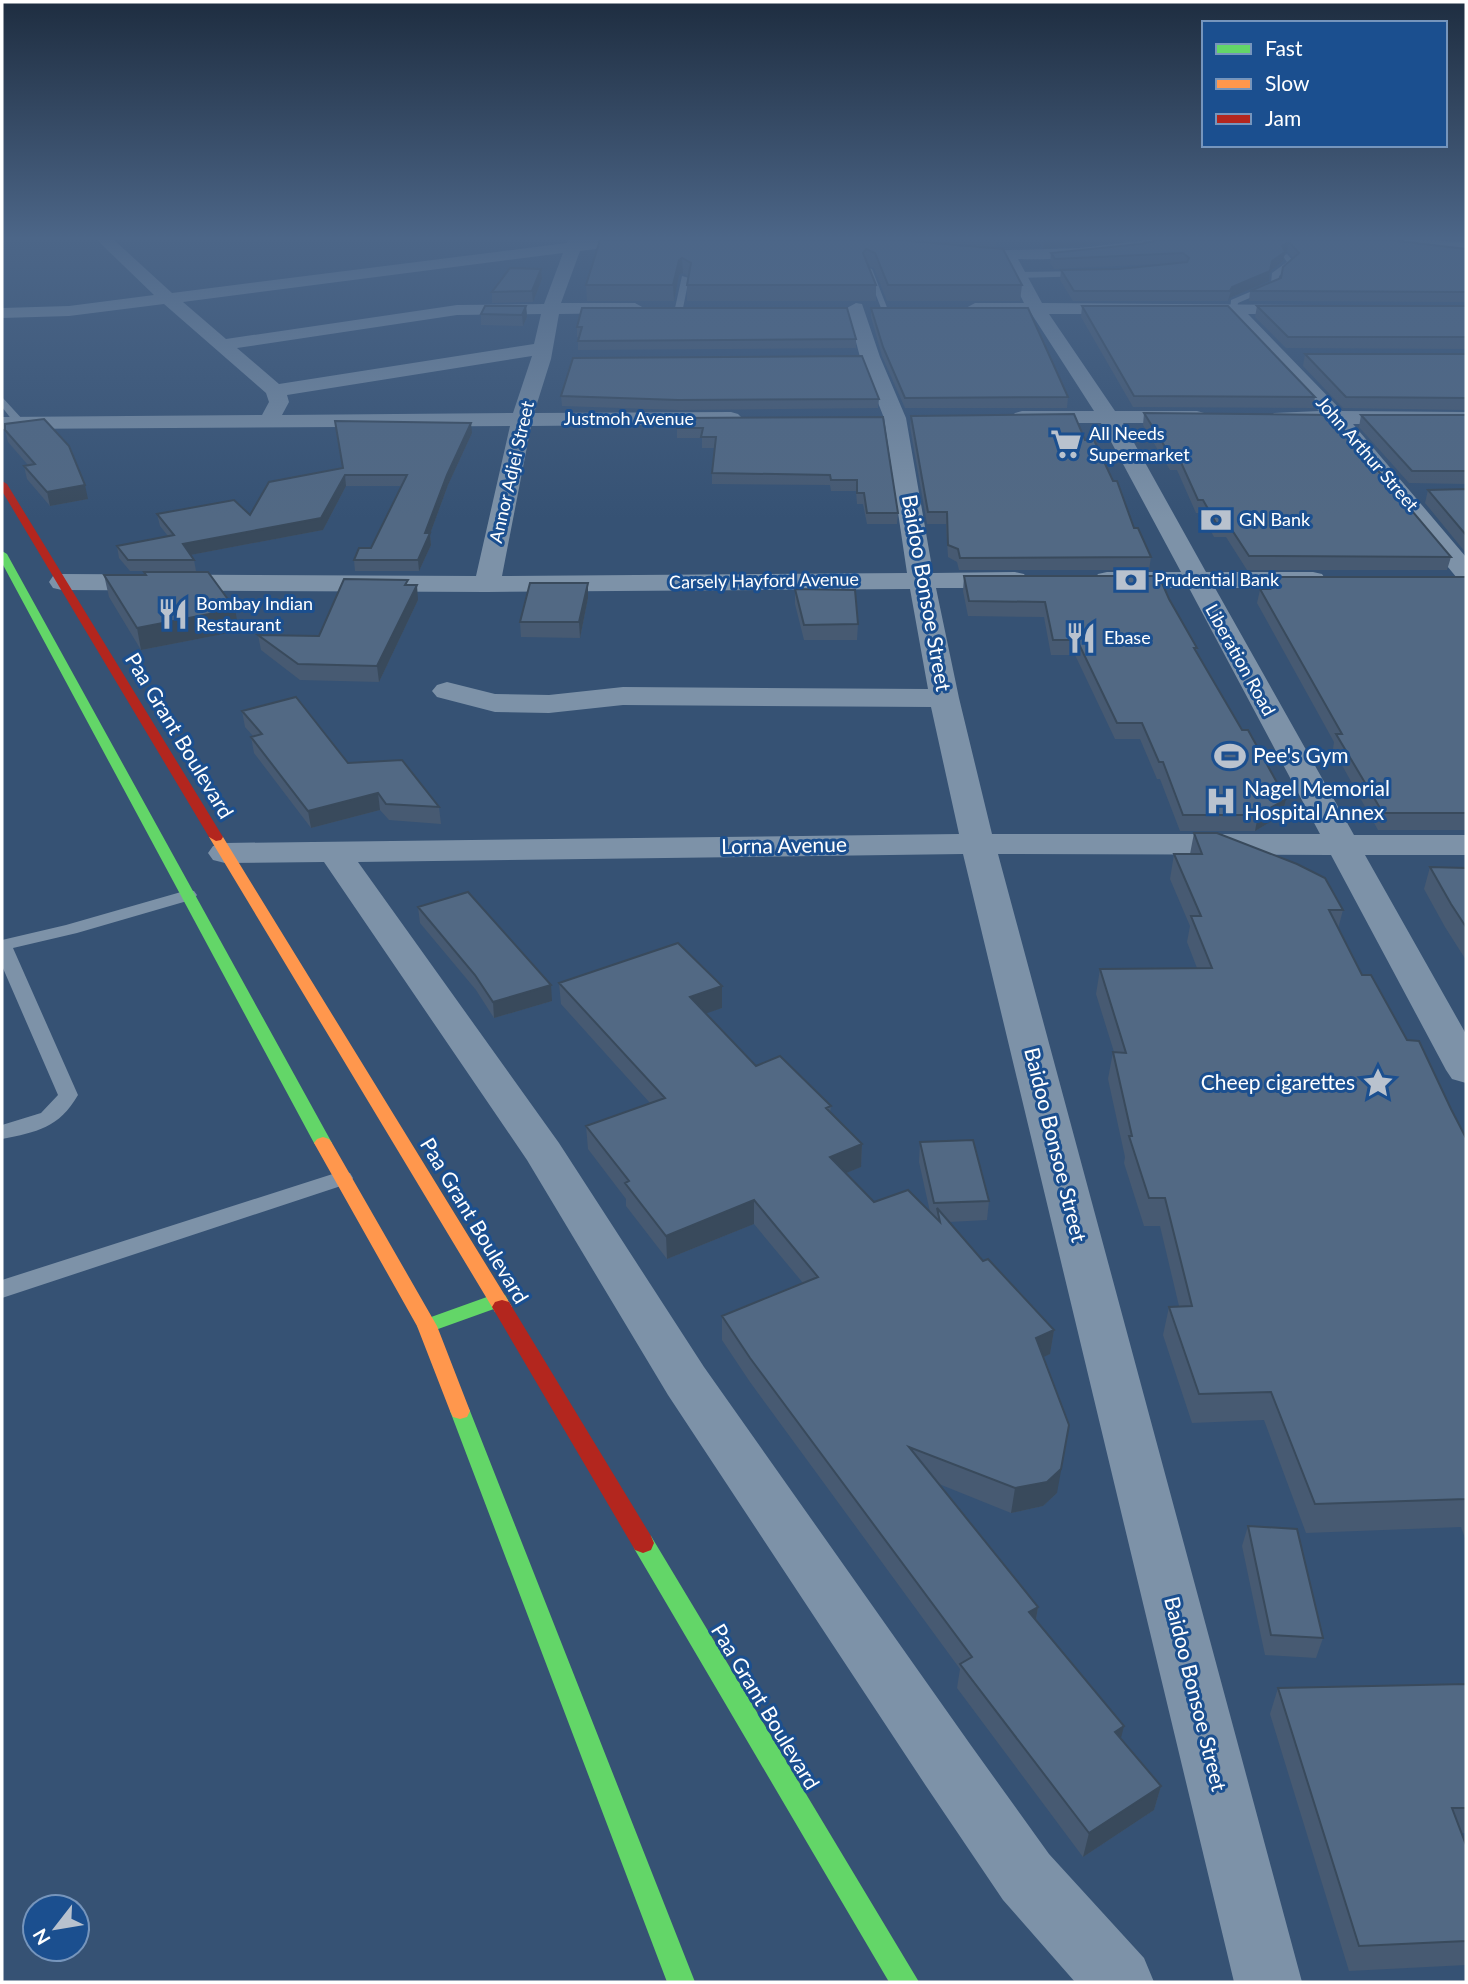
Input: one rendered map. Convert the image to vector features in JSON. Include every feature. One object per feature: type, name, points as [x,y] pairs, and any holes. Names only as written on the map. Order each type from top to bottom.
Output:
[{"type":"main road","name":"Paa Grant Boulevard","points":[[2,484],[62,582],[133,711],[225,853],[498,1300],[905,1982]]},
{"type":"main road","points":[[2,554],[98,719],[188,895],[342,1178],[427,1326],[681,1982]]},
{"type":"main road","points":[[427,1326],[498,1300]]},
{"type":"street","points":[[207,333],[275,391],[279,402],[275,411],[264,420]]},
{"type":"street","points":[[220,345],[304,333]]},
{"type":"street","name":"Annor Adjei Street","points":[[487,584],[522,419],[546,355],[548,333]]},
{"type":"street","name":"Baidoo Bonsoe Street","points":[[866,333],[863,357],[895,418],[921,580],[944,698],[978,844],[1268,1981]]},
{"type":"street","name":"Liberation Road","points":[[1052,333],[1108,416],[1466,1070]]},
{"type":"street","name":"John Arthur Street","points":[[1257,333],[1402,492],[1466,573]]},
{"type":"street","points":[[275,391],[546,355]]},
{"type":"street","points":[[1282,357],[1308,357]]},
{"type":"street","points":[[1002,417],[1213,417]]},
{"type":"street","points":[[1267,417],[1466,418]]},
{"type":"street","name":"Justmoh Avenue","points":[[11,423],[757,418]]},
{"type":"street","points":[[1402,492],[1428,493]]},
{"type":"street","name":"Carsely Hayford Avenue","points":[[62,582],[487,584],[1033,580]]},
{"type":"street","points":[[1089,580],[1334,580]]},
{"type":"street","points":[[1440,580],[1466,581]]},
{"type":"street","points":[[447,691],[495,703],[549,704],[623,696],[944,698]]},
{"type":"street","name":"Lorna Avenue","points":[[225,853],[978,844],[1466,845]]},
{"type":"street","points":[[334,852],[544,1153],[686,1381],[1026,1877],[1120,1982]]},
{"type":"lane","points":[[2,400],[11,423]]},
{"type":"lane","points":[[2,1132],[43,1121],[61,1110],[68,1095],[2,945],[71,929],[188,895]]},
{"type":"lane","points":[[2,1289],[342,1178]]},
{"type":"building","points":[[580,333],[854,333],[856,339],[578,341]]},
{"type":"building","points":[[879,333],[1039,333],[1068,397],[905,398]]},
{"type":"building","points":[[1097,333],[1253,333],[1315,397],[1134,396]]},
{"type":"building","points":[[1284,333],[1466,333],[1466,337],[1288,337]]},
{"type":"building","points":[[1305,354],[1466,354],[1466,398],[1346,397]]},
{"type":"building","points":[[862,356],[879,399],[678,400],[561,396],[573,358]]},
{"type":"building","points":[[1144,413],[1331,415],[1451,557],[1249,556],[1228,524],[1216,523],[1203,500],[1198,500],[1179,458],[1172,458]]},
{"type":"building","points":[[1074,414],[1085,440],[1094,440],[1113,481],[1117,481],[1134,528],[1138,528],[1151,557],[960,558],[958,549],[948,545],[947,512],[928,512],[911,416]]},
{"type":"building","points":[[1361,415],[1466,415],[1466,471],[1412,471]]},
{"type":"building","points":[[883,417],[898,513],[867,513],[864,493],[857,493],[857,480],[831,480],[830,475],[712,473],[716,437],[701,437],[703,428],[677,428],[677,418]]},
{"type":"building","points":[[44,419],[69,446],[85,485],[47,492],[24,466],[35,464],[5,430],[5,424]]},
{"type":"building","points":[[335,421],[471,423],[447,475],[425,533],[430,533],[418,560],[354,560],[359,548],[371,548],[407,475],[345,475],[321,518],[183,544],[194,560],[128,560],[117,546],[174,535],[157,514],[234,500],[250,515],[269,482],[343,468]]},
{"type":"building","points":[[1466,489],[1466,535],[1428,490]]},
{"type":"building","points":[[144,572],[208,572],[235,609],[137,628],[104,575],[146,575]]},
{"type":"building","points":[[964,576],[1159,576],[1197,648],[1194,648],[1242,730],[1248,730],[1286,799],[1258,815],[1183,815],[1163,762],[1159,762],[1142,723],[1117,723],[1077,640],[1053,640],[1045,602],[969,601]]},
{"type":"building","points":[[1263,577],[1466,577],[1466,813],[1383,813],[1336,734],[1342,734],[1260,589],[1270,589]]},
{"type":"building","points":[[344,579],[408,580],[405,585],[417,585],[377,666],[298,664],[258,635],[319,636]]},
{"type":"building","points":[[530,583],[588,583],[579,622],[520,622]]},
{"type":"building","points":[[795,589],[855,590],[858,624],[804,625]]},
{"type":"building","points":[[296,697],[348,763],[402,760],[439,807],[386,804],[378,793],[308,811],[251,737],[262,734],[242,711]]},
{"type":"building","points":[[1194,833],[1217,833],[1297,864],[1325,878],[1343,910],[1329,910],[1362,975],[1371,975],[1407,1040],[1419,1041],[1466,1138],[1466,1499],[1315,1504],[1271,1392],[1199,1394],[1169,1307],[1192,1306],[1165,1198],[1149,1198],[1129,1136],[1132,1136],[1113,1052],[1126,1053],[1100,969],[1212,968],[1191,916],[1201,916],[1174,854],[1202,854]]},
{"type":"building","points":[[1430,867],[1466,868],[1466,927],[1451,904]]},
{"type":"building","points":[[468,892],[551,985],[493,1002],[475,975],[418,907]]},
{"type":"building","points":[[678,943],[722,986],[690,997],[756,1066],[780,1056],[831,1106],[826,1108],[862,1144],[830,1157],[874,1202],[908,1190],[940,1222],[937,1208],[983,1261],[988,1259],[1054,1330],[1036,1338],[1069,1425],[1061,1469],[1047,1482],[1015,1488],[909,1447],[1038,1607],[1029,1612],[1124,1726],[1115,1732],[1161,1786],[1089,1833],[960,1664],[972,1657],[750,1358],[722,1316],[818,1277],[754,1200],[666,1236],[625,1183],[629,1181],[586,1126],[665,1098],[559,983]]},
{"type":"building","points":[[973,1140],[989,1201],[934,1203],[920,1142]]},
{"type":"building","points":[[1248,1526],[1297,1529],[1323,1638],[1271,1635]]},
{"type":"building","points":[[1466,1684],[1466,1808],[1452,1808],[1466,1845],[1466,1941],[1359,1946],[1278,1688]]},
{"type":"traffic: fast","points":[[2,554],[323,1143]]},
{"type":"traffic: fast","points":[[427,1326],[498,1300]]},
{"type":"traffic: fast","points":[[460,1411],[681,1982]]},
{"type":"traffic: fast","points":[[643,1543],[905,1982]]},
{"type":"traffic: slow","points":[[216,837],[502,1307]]},
{"type":"traffic: slow","points":[[323,1143],[427,1326],[460,1411]]},
{"type":"traffic: jam","points":[[2,484],[216,837]]},
{"type":"traffic: jam","points":[[502,1307],[643,1543]]},
{"type":"place","name":"All Needs Supermarket","points":[[1066,444]]},
{"type":"place","name":"GN Bank","points":[[1216,520]]},
{"type":"place","name":"Prudential Bank","points":[[1131,580]]},
{"type":"place","name":"Bombay Indian Restaurant","points":[[173,614]]},
{"type":"place","name":"Ebase","points":[[1081,638]]},
{"type":"place","name":"Pee's Gym","points":[[1230,756]]},
{"type":"place","name":"Nagel Memorial Hospital Annex","points":[[1221,801]]},
{"type":"place","name":"Cheep cigarettes","points":[[1378,1083]]}]
